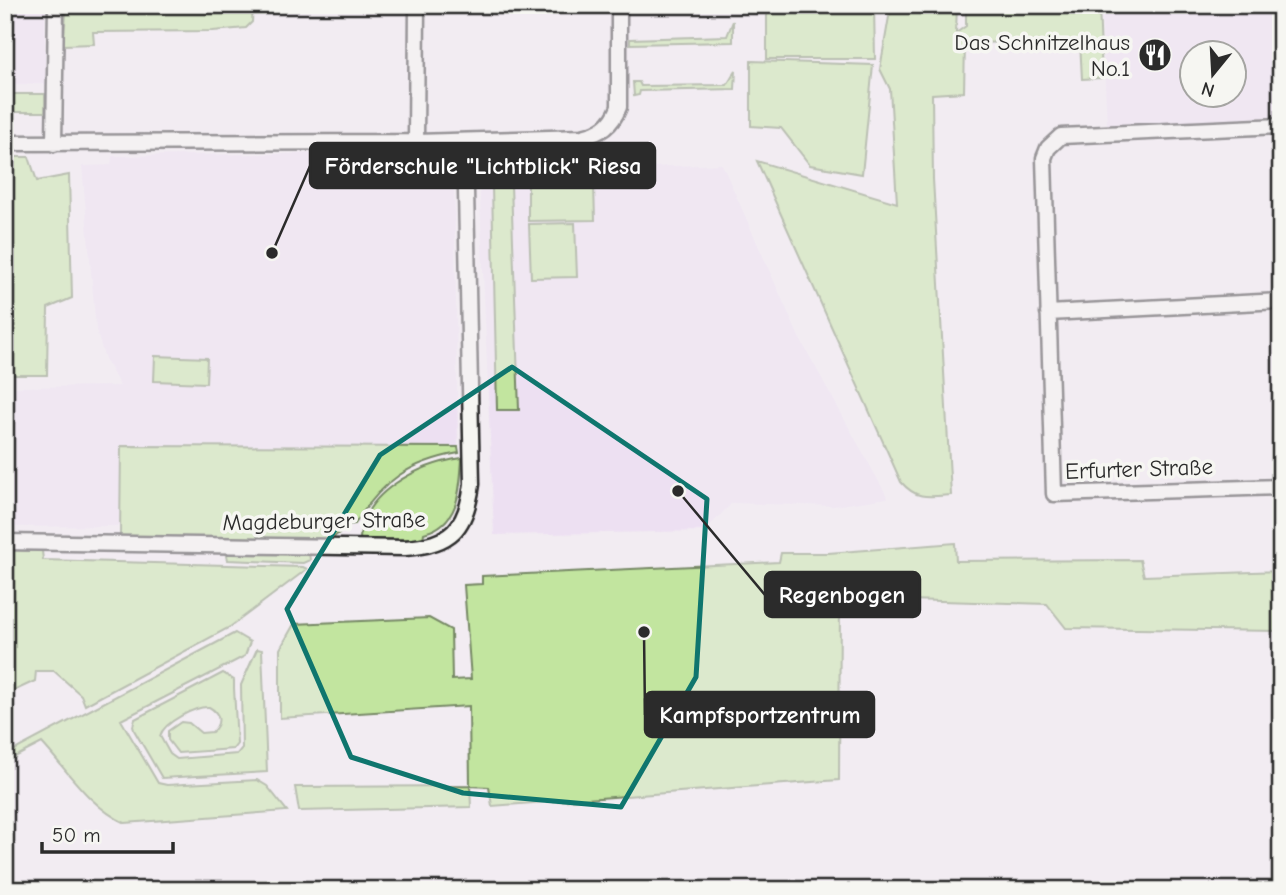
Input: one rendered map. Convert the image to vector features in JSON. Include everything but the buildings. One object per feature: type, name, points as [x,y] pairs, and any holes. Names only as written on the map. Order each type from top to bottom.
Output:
[{"type":"street","points":[[54,144],[55,5]]},
{"type":"street","points":[[416,142],[417,5]]},
{"type":"street","points":[[5,143],[416,142],[582,137],[596,134],[614,119],[619,107],[619,5]]},
{"type":"street","name":"Erfurter Straße","points":[[1281,126],[1061,136],[1048,148],[1045,158],[1054,494],[1281,487]]},
{"type":"street","name":"Magdeburger Straße","points":[[5,542],[405,548],[444,540],[456,531],[463,521],[472,484],[465,141]]},
{"type":"street","points":[[1048,313],[1281,301]]},
{"type":"highlighted area","points":[[512,367],[707,499],[696,677],[621,807],[463,793],[351,757],[287,609],[380,455]]},
{"type":"shaded area","points":[[5,5],[45,5],[45,84],[5,84]]},
{"type":"shaded area","points":[[1101,5],[1281,5],[1281,116],[1107,126]]},
{"type":"shaded area","points":[[434,152],[454,176],[458,447],[121,446],[121,526],[5,527],[5,387],[120,386],[105,359],[96,330],[82,166],[111,165],[112,156]]},
{"type":"shaded area","points":[[722,164],[799,337],[888,498],[834,506],[732,503],[705,531],[494,535],[479,174]]},
{"type":"green space","points":[[67,5],[253,5],[252,22],[246,28],[213,31],[93,32],[94,44],[63,45]]},
{"type":"green space","points":[[891,5],[957,5],[956,33],[966,26],[966,5],[1099,5],[1102,78],[1082,79],[1080,41],[965,43],[964,92],[932,94],[933,179],[951,495],[918,495],[901,482],[757,161],[897,203],[890,89],[880,69]]},
{"type":"green space","points":[[767,6],[874,6],[875,59],[767,59]]},
{"type":"green space","points":[[733,21],[733,42],[630,44],[630,39],[727,36]]},
{"type":"green space","points":[[751,61],[873,65],[862,174],[810,165],[781,128],[751,126]]},
{"type":"green space","points":[[736,70],[735,89],[640,91],[639,95],[634,96],[633,82],[639,82],[641,86],[727,85]]},
{"type":"green space","points":[[8,94],[45,94],[45,112],[8,112]]},
{"type":"green space","points":[[5,157],[29,157],[37,181],[69,175],[72,298],[48,308],[47,375],[5,375]]},
{"type":"green space","points":[[511,185],[519,410],[497,410],[492,186]]},
{"type":"green space","points":[[528,185],[594,185],[595,220],[528,221]]},
{"type":"green space","points":[[575,223],[577,277],[531,278],[529,224]]},
{"type":"green space","points":[[155,356],[207,358],[206,383],[154,381]]},
{"type":"green space","points":[[121,446],[458,447],[459,453],[425,462],[398,476],[376,496],[355,524],[341,525],[339,533],[330,540],[120,537]]},
{"type":"green space","points":[[462,458],[459,493],[445,522],[424,533],[423,539],[360,540],[363,523],[370,508],[396,483],[428,467]]},
{"type":"green space","points":[[955,543],[956,561],[1140,560],[1144,576],[1281,571],[1281,631],[1066,628],[1047,604],[840,598],[839,780],[492,806],[489,787],[470,786],[469,706],[280,718],[280,649],[294,624],[429,618],[451,630],[452,680],[471,679],[464,585],[482,584],[482,576],[779,562],[781,553],[828,553]]},
{"type":"green space","points":[[5,550],[42,551],[43,560],[307,569],[230,627],[85,705],[81,695],[54,671],[36,671],[35,681],[5,695]]},
{"type":"green space","points":[[226,551],[309,553],[310,560],[303,563],[228,560]]},
{"type":"green space","points":[[235,633],[250,642],[245,656],[121,720],[158,783],[167,785],[257,780],[267,786],[287,811],[125,823],[90,798],[42,743],[5,762],[5,755]]},
{"type":"green space","points":[[257,649],[262,650],[267,772],[162,778],[134,730],[135,719],[223,673],[234,680],[237,744],[233,749],[178,753],[168,740],[168,731],[181,722],[189,723],[201,733],[212,732],[218,718],[216,712],[209,707],[181,716],[168,725],[160,736],[170,754],[177,759],[237,754],[242,748],[241,685]]},
{"type":"green space","points":[[470,786],[471,807],[299,811],[295,787]]},
{"type":"place","name":"Das Schnitzelhaus No.1","points":[[1155,55]]},
{"type":"place","name":"Förderschule \"Lichtblick\" Riesa","points":[[272,253]]},
{"type":"place","name":"Regenbogen","points":[[678,491]]},
{"type":"place","name":"Kampfsportzentrum","points":[[644,632]]}]
